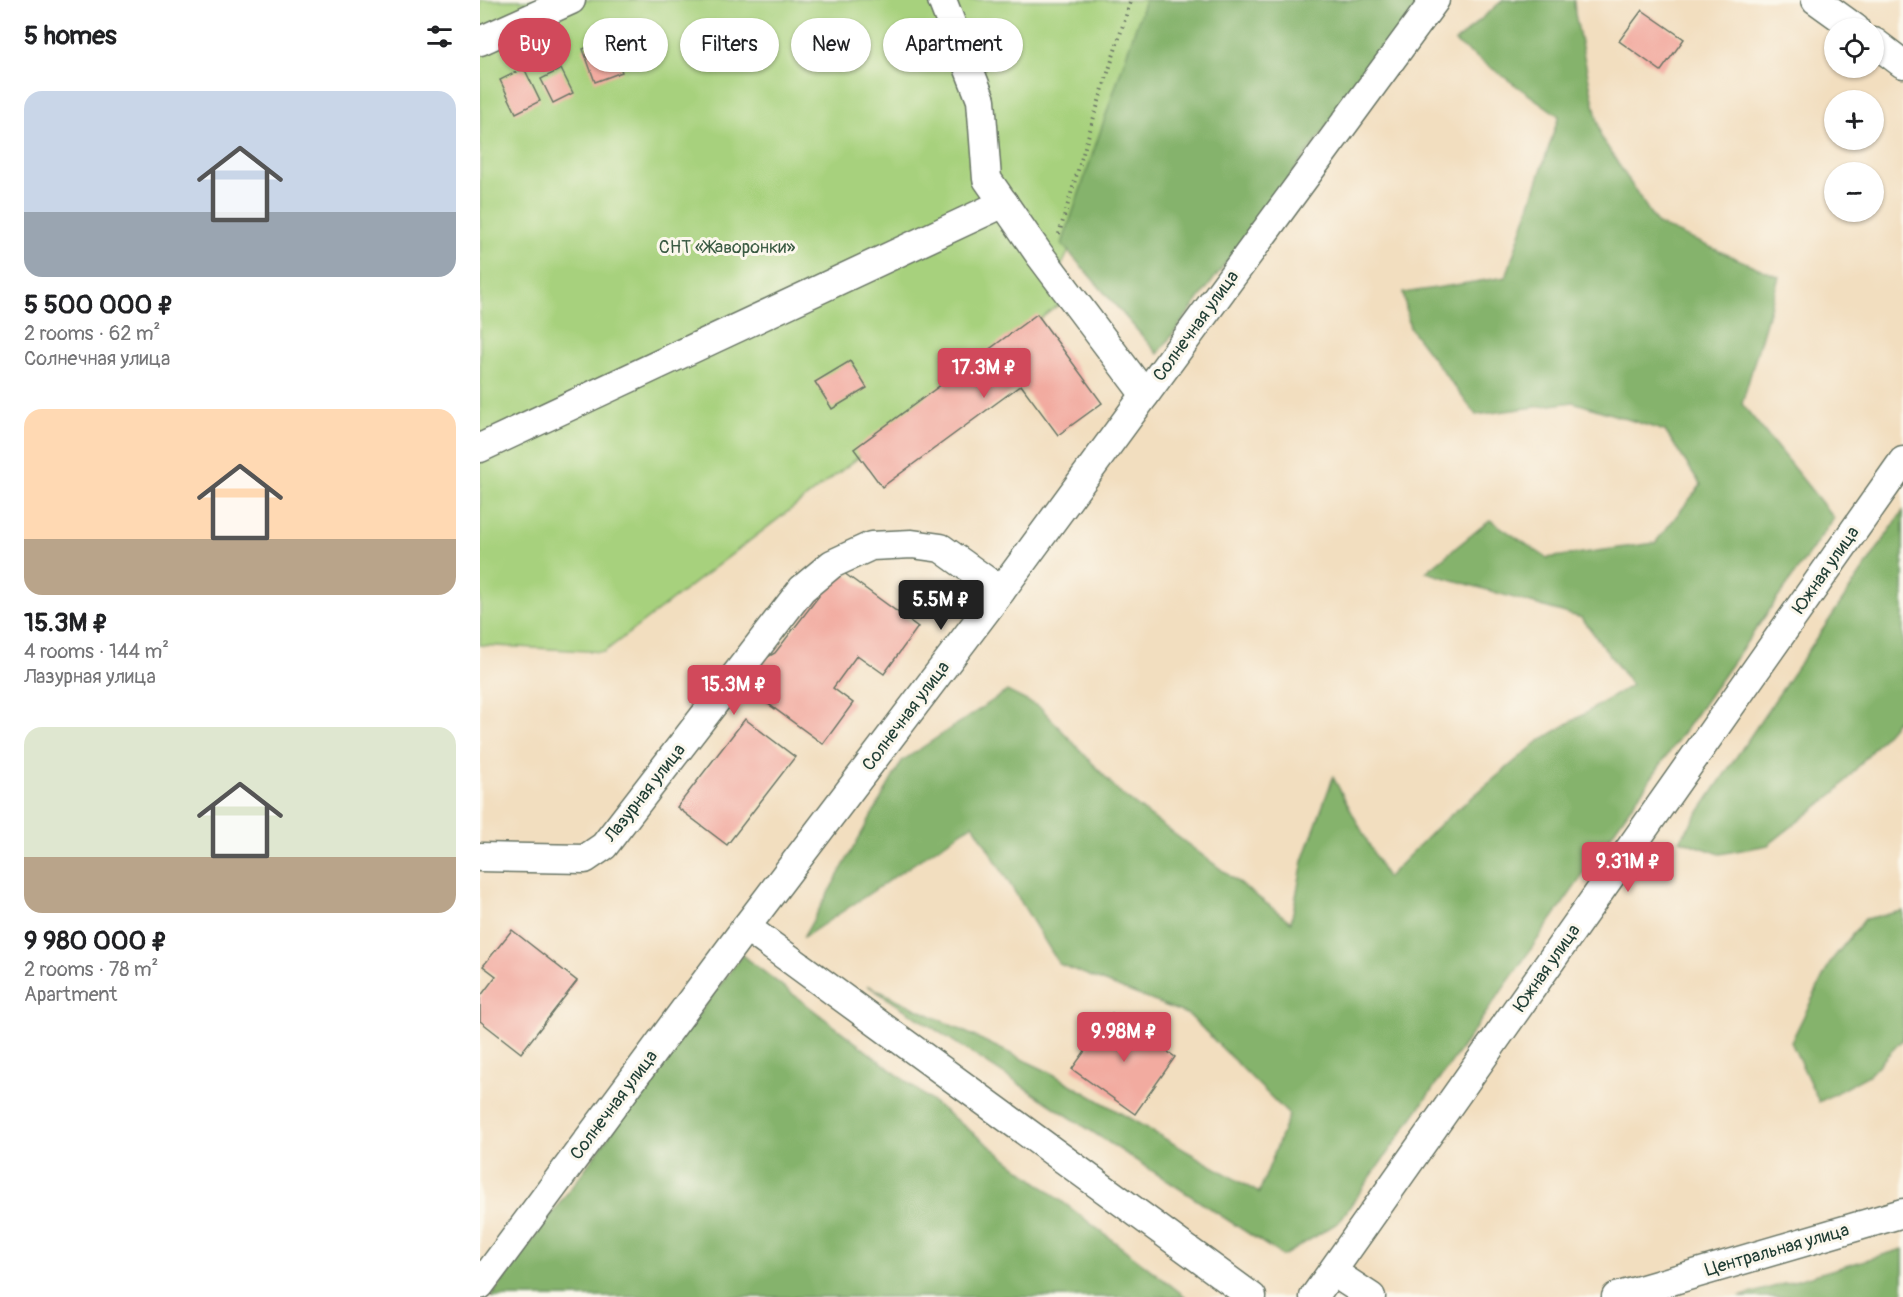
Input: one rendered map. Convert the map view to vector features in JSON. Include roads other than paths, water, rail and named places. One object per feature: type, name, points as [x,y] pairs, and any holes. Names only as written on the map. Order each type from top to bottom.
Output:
[{"type":"street","points":[[480,41],[571,0]]},
{"type":"street","points":[[942,0],[981,100],[987,179],[1049,268],[1145,395]]},
{"type":"street","name":"Солнечная улица","points":[[480,1285],[746,927],[1001,591],[1435,0]]},
{"type":"street","points":[[1816,0],[1841,18]]},
{"type":"street","points":[[1884,49],[1903,63]]},
{"type":"street","points":[[480,448],[1004,203]]},
{"type":"street","name":"Южная улица","points":[[1314,1297],[1903,461]]},
{"type":"street","name":"Лазурная улица","points":[[480,857],[585,859],[604,846],[802,589],[832,564],[871,546],[912,544],[941,548],[1001,591]]},
{"type":"street","points":[[746,927],[1252,1297]]},
{"type":"street","name":"Центральная улица","points":[[1616,1297],[1903,1213]]},
{"type":"street","points":[[1333,1272],[1371,1297]]},
{"type":"park label","name":"СНТ «Жаворонки»","points":[[727,247]]}]
